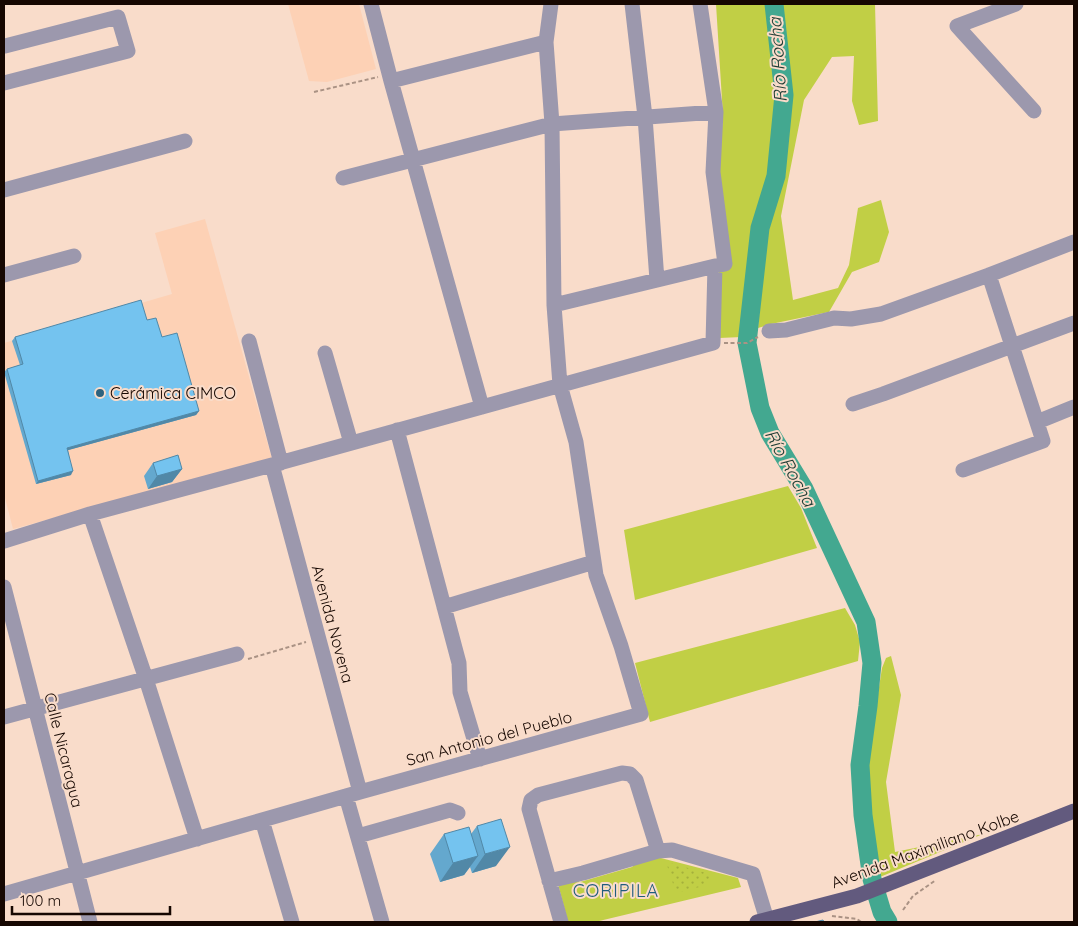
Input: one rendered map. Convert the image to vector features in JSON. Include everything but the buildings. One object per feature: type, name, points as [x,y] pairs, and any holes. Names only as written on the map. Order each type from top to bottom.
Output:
[{"type":"main road","name":"Avenida Maximiliano Kolbe","points":[[762,921],[857,896],[1074,811]]},
{"type":"street","points":[[371,4],[482,407]]},
{"type":"street","points":[[444,607],[594,562],[576,442],[560,384],[554,305],[552,124],[546,42],[551,4]]},
{"type":"street","points":[[632,4],[645,117],[657,280]]},
{"type":"street","points":[[554,305],[724,264],[712,172],[716,112],[700,4]]},
{"type":"street","points":[[1012,4],[957,26],[1034,111]]},
{"type":"street","points":[[4,83],[128,51],[118,17],[5,46]]},
{"type":"street","points":[[390,78],[546,42]]},
{"type":"street","points":[[343,178],[552,124],[716,112]]},
{"type":"street","points":[[4,190],[184,140]]},
{"type":"street","points":[[769,331],[786,330],[834,318],[851,319],[881,314],[1074,242]]},
{"type":"street","points":[[4,275],[74,256]]},
{"type":"street","points":[[4,541],[90,514],[713,343],[715,266]]},
{"type":"street","points":[[964,470],[1043,441],[989,275]]},
{"type":"street","points":[[853,404],[1074,323]]},
{"type":"street","name":"Avenida Novena","points":[[249,341],[276,464],[319,639],[353,794],[358,836],[382,922]]},
{"type":"street","points":[[325,353],[352,443]]},
{"type":"street","points":[[1037,422],[1074,407]]},
{"type":"street","points":[[397,430],[460,663],[460,692],[480,759]]},
{"type":"street","points":[[90,514],[146,679],[197,839]]},
{"type":"street","name":"San Antonio del Pueblo","points":[[4,894],[641,714],[621,646],[596,575],[594,562]]},
{"type":"street","name":"Calle Nicaragua","points":[[4,587],[90,922]]},
{"type":"street","points":[[4,717],[237,654]]},
{"type":"street","points":[[560,922],[529,809],[532,800],[538,795],[622,774],[630,774],[636,780],[658,851]]},
{"type":"street","points":[[358,836],[450,810],[458,813]]},
{"type":"street","points":[[262,820],[292,922]]},
{"type":"street","points":[[550,881],[658,851],[672,850],[753,874],[762,921]]},
{"type":"path","points":[[314,92],[390,78]]},
{"type":"path","points":[[713,343],[747,343],[769,331]]},
{"type":"path","points":[[237,654],[245,660],[319,639]]},
{"type":"path","points":[[903,910],[913,896],[935,880]]},
{"type":"path","points":[[815,907],[830,916],[857,919],[861,922]]},
{"type":"shaded area","points":[[288,4],[359,4],[376,69],[327,82],[309,81]]},
{"type":"shaded area","name":"Cerámica CIMCO","points":[[205,219],[272,459],[13,529],[4,494],[4,343],[172,294],[155,233]]},
{"type":"green space","points":[[716,4],[770,4],[778,93],[772,173],[756,221],[742,337],[719,338],[718,173],[723,116]]},
{"type":"green space","points":[[781,4],[875,4],[878,121],[859,125],[852,101],[854,56],[832,57],[804,100],[781,216],[793,300],[838,288],[849,265],[858,208],[881,200],[889,232],[879,262],[852,272],[829,312],[758,328],[770,215],[782,181],[791,98]]},
{"type":"green space","points":[[788,486],[801,508],[817,548],[635,600],[624,530]]},
{"type":"green space","points":[[845,608],[855,625],[860,642],[858,661],[650,722],[635,663]]},
{"type":"green space","points":[[891,656],[901,695],[886,782],[895,852],[983,834],[880,877],[875,856],[867,765],[882,668],[886,658]]},
{"type":"green space","points":[[657,857],[738,878],[741,887],[595,922],[568,922],[558,884],[575,879],[580,882],[632,867],[637,862]]},
{"type":"green space","points":[[666,862],[710,874],[711,884],[676,893]]},
{"type":"waterway","name":"Río Rocha","points":[[774,4],[784,95],[776,176],[760,228],[747,343],[760,408],[770,433],[804,489],[866,622],[872,663],[860,765],[863,815],[872,879],[882,912],[888,922]]},
{"type":"place","name":"Cerámica CIMCO","points":[[100,393]]},
{"type":"district","name":"CORIPILA","points":[[616,891]]}]
